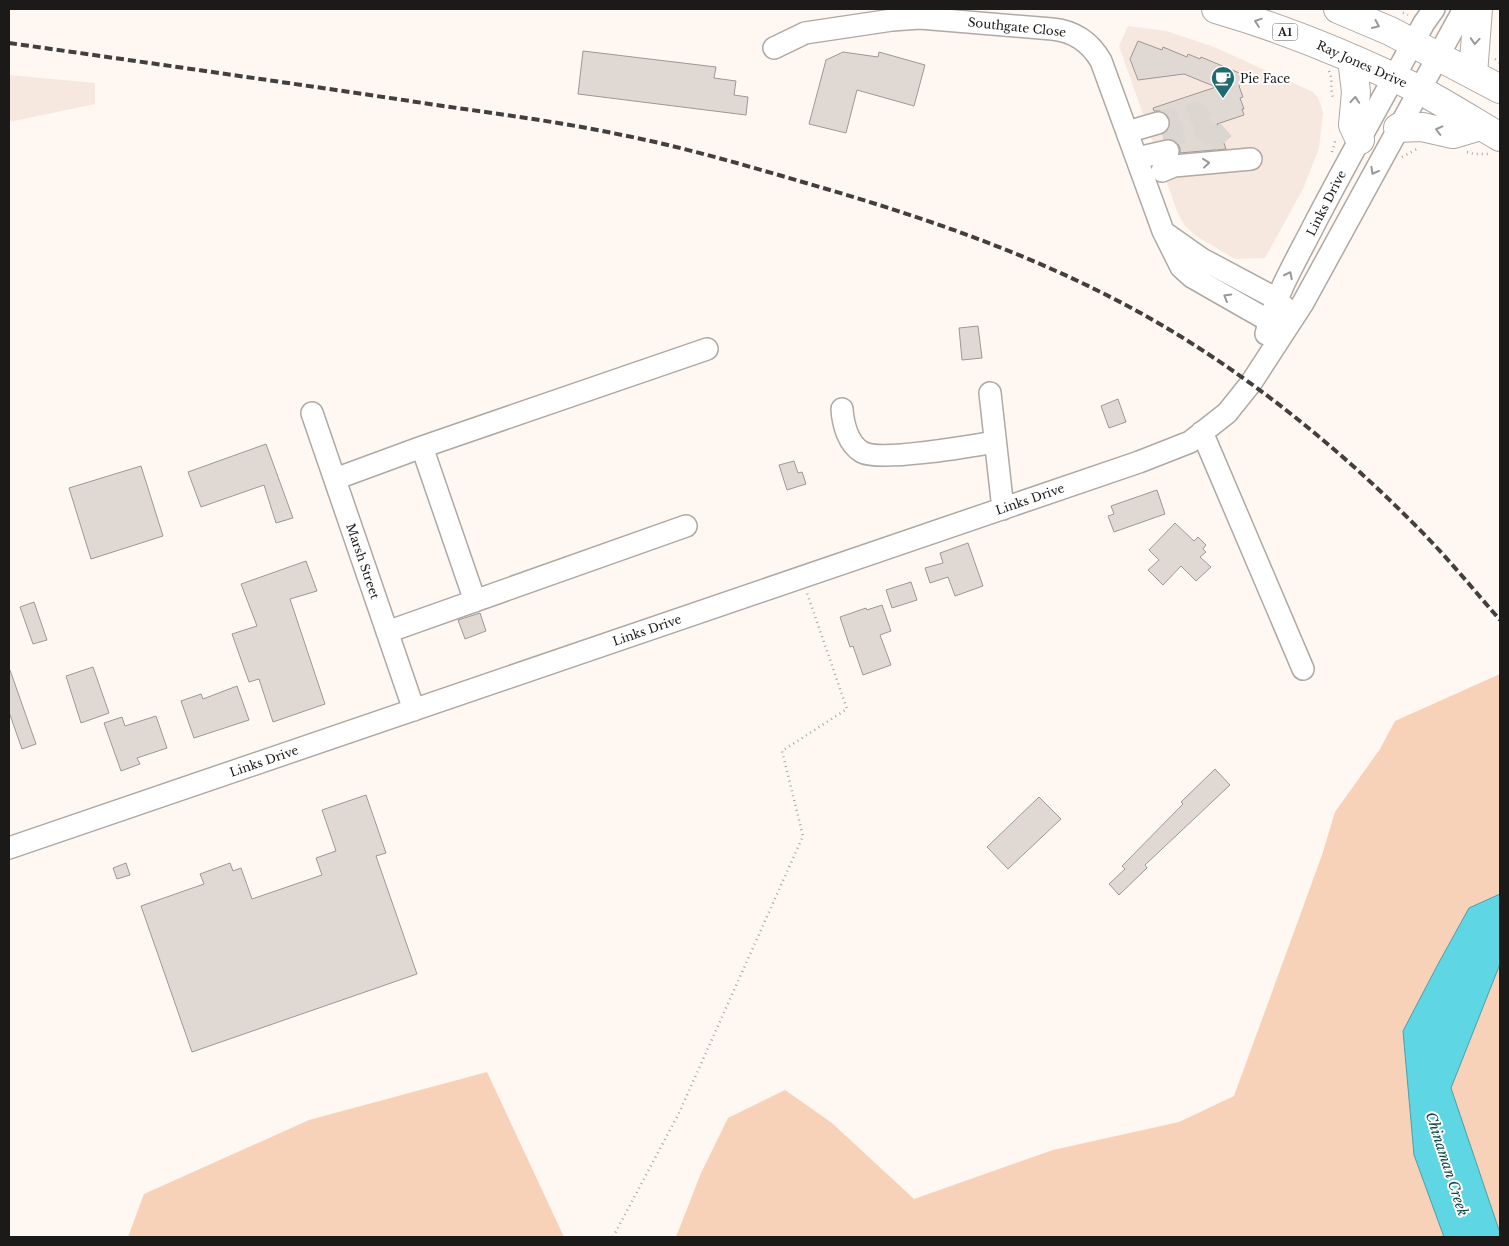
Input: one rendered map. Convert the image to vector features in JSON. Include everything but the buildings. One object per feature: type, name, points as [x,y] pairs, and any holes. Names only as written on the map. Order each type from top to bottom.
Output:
[{"type":"highway","name":"Ray Jones Drive","points":[[1216,9],[1272,27],[1352,59],[1419,90],[1490,132]]},
{"type":"highway","points":[[1338,9],[1390,31],[1500,89]]},
{"type":"highway","points":[[1473,74],[1478,9]]},
{"type":"highway","points":[[1352,59],[1356,92],[1353,125],[1360,140]]},
{"type":"highway","points":[[1398,128],[1422,127],[1452,134],[1490,132]]},
{"type":"street","name":"Links Drive","points":[[1258,370],[1269,321],[1277,299],[1335,183],[1434,9]]},
{"type":"street","name":"Links Drive","points":[[9,848],[1003,509],[1157,456],[1190,442],[1233,406],[1293,318],[1464,9]]},
{"type":"street","name":"Southgate Close","points":[[774,48],[805,34],[892,20],[920,18],[1065,30],[1082,39],[1096,53],[1107,76],[1163,231],[1176,258],[1192,277],[1269,321]]},
{"type":"street","points":[[1132,145],[1163,137],[1132,145]]},
{"type":"street","points":[[1162,171],[1174,166],[1251,159]]},
{"type":"street","points":[[1163,231],[1202,259],[1277,299],[1293,318]]},
{"type":"street","points":[[1269,321],[1293,318]]},
{"type":"street","points":[[335,479],[422,446],[707,349]]},
{"type":"street","points":[[990,393],[1003,509]]},
{"type":"street","points":[[842,409],[849,438],[854,446],[864,454],[885,456],[995,442]]},
{"type":"street","name":"Marsh Street","points":[[312,412],[414,710]]},
{"type":"street","points":[[1202,432],[1303,668]]},
{"type":"street","points":[[422,446],[475,601]]},
{"type":"street","points":[[388,632],[686,526]]},
{"type":"path","points":[[612,1237],[679,1113],[803,836],[782,750],[846,709],[802,578]]},
{"type":"shaded area","points":[[1128,26],[1166,31],[1214,47],[1311,91],[1318,97],[1323,112],[1319,148],[1303,189],[1265,258],[1235,259],[1196,236],[1185,226],[1178,214],[1119,46]]},
{"type":"shaded area","points":[[9,75],[95,83],[95,104],[9,122]]},
{"type":"shaded area","points":[[1500,674],[1500,894],[1469,908],[1403,1031],[1414,1155],[1444,1237],[676,1237],[701,1173],[728,1118],[785,1090],[832,1123],[914,1199],[1053,1150],[1179,1122],[1234,1096],[1322,855],[1335,812],[1380,749],[1395,721]]},
{"type":"shaded area","points":[[1500,964],[1500,1233],[1451,1088]]},
{"type":"shaded area","points":[[487,1072],[564,1237],[128,1237],[144,1194],[309,1120]]},
{"type":"water","name":"Chinaman Creek","points":[[1500,894],[1500,964],[1451,1088],[1500,1237],[1444,1237],[1414,1155],[1403,1031],[1469,908]]},
{"type":"tunnel","points":[[1158,123],[1196,112],[1224,143]]},
{"type":"tunnel","points":[[1163,137],[1201,128],[1218,139]]},
{"type":"railway","points":[[9,43],[516,116],[622,135],[701,153],[830,190],[966,234],[1010,251],[1054,270],[1139,312],[1180,336],[1275,401],[1334,449],[1391,501],[1439,550],[1500,620]]},
{"type":"place","name":"Pie Face","points":[[1223,99]]}]
